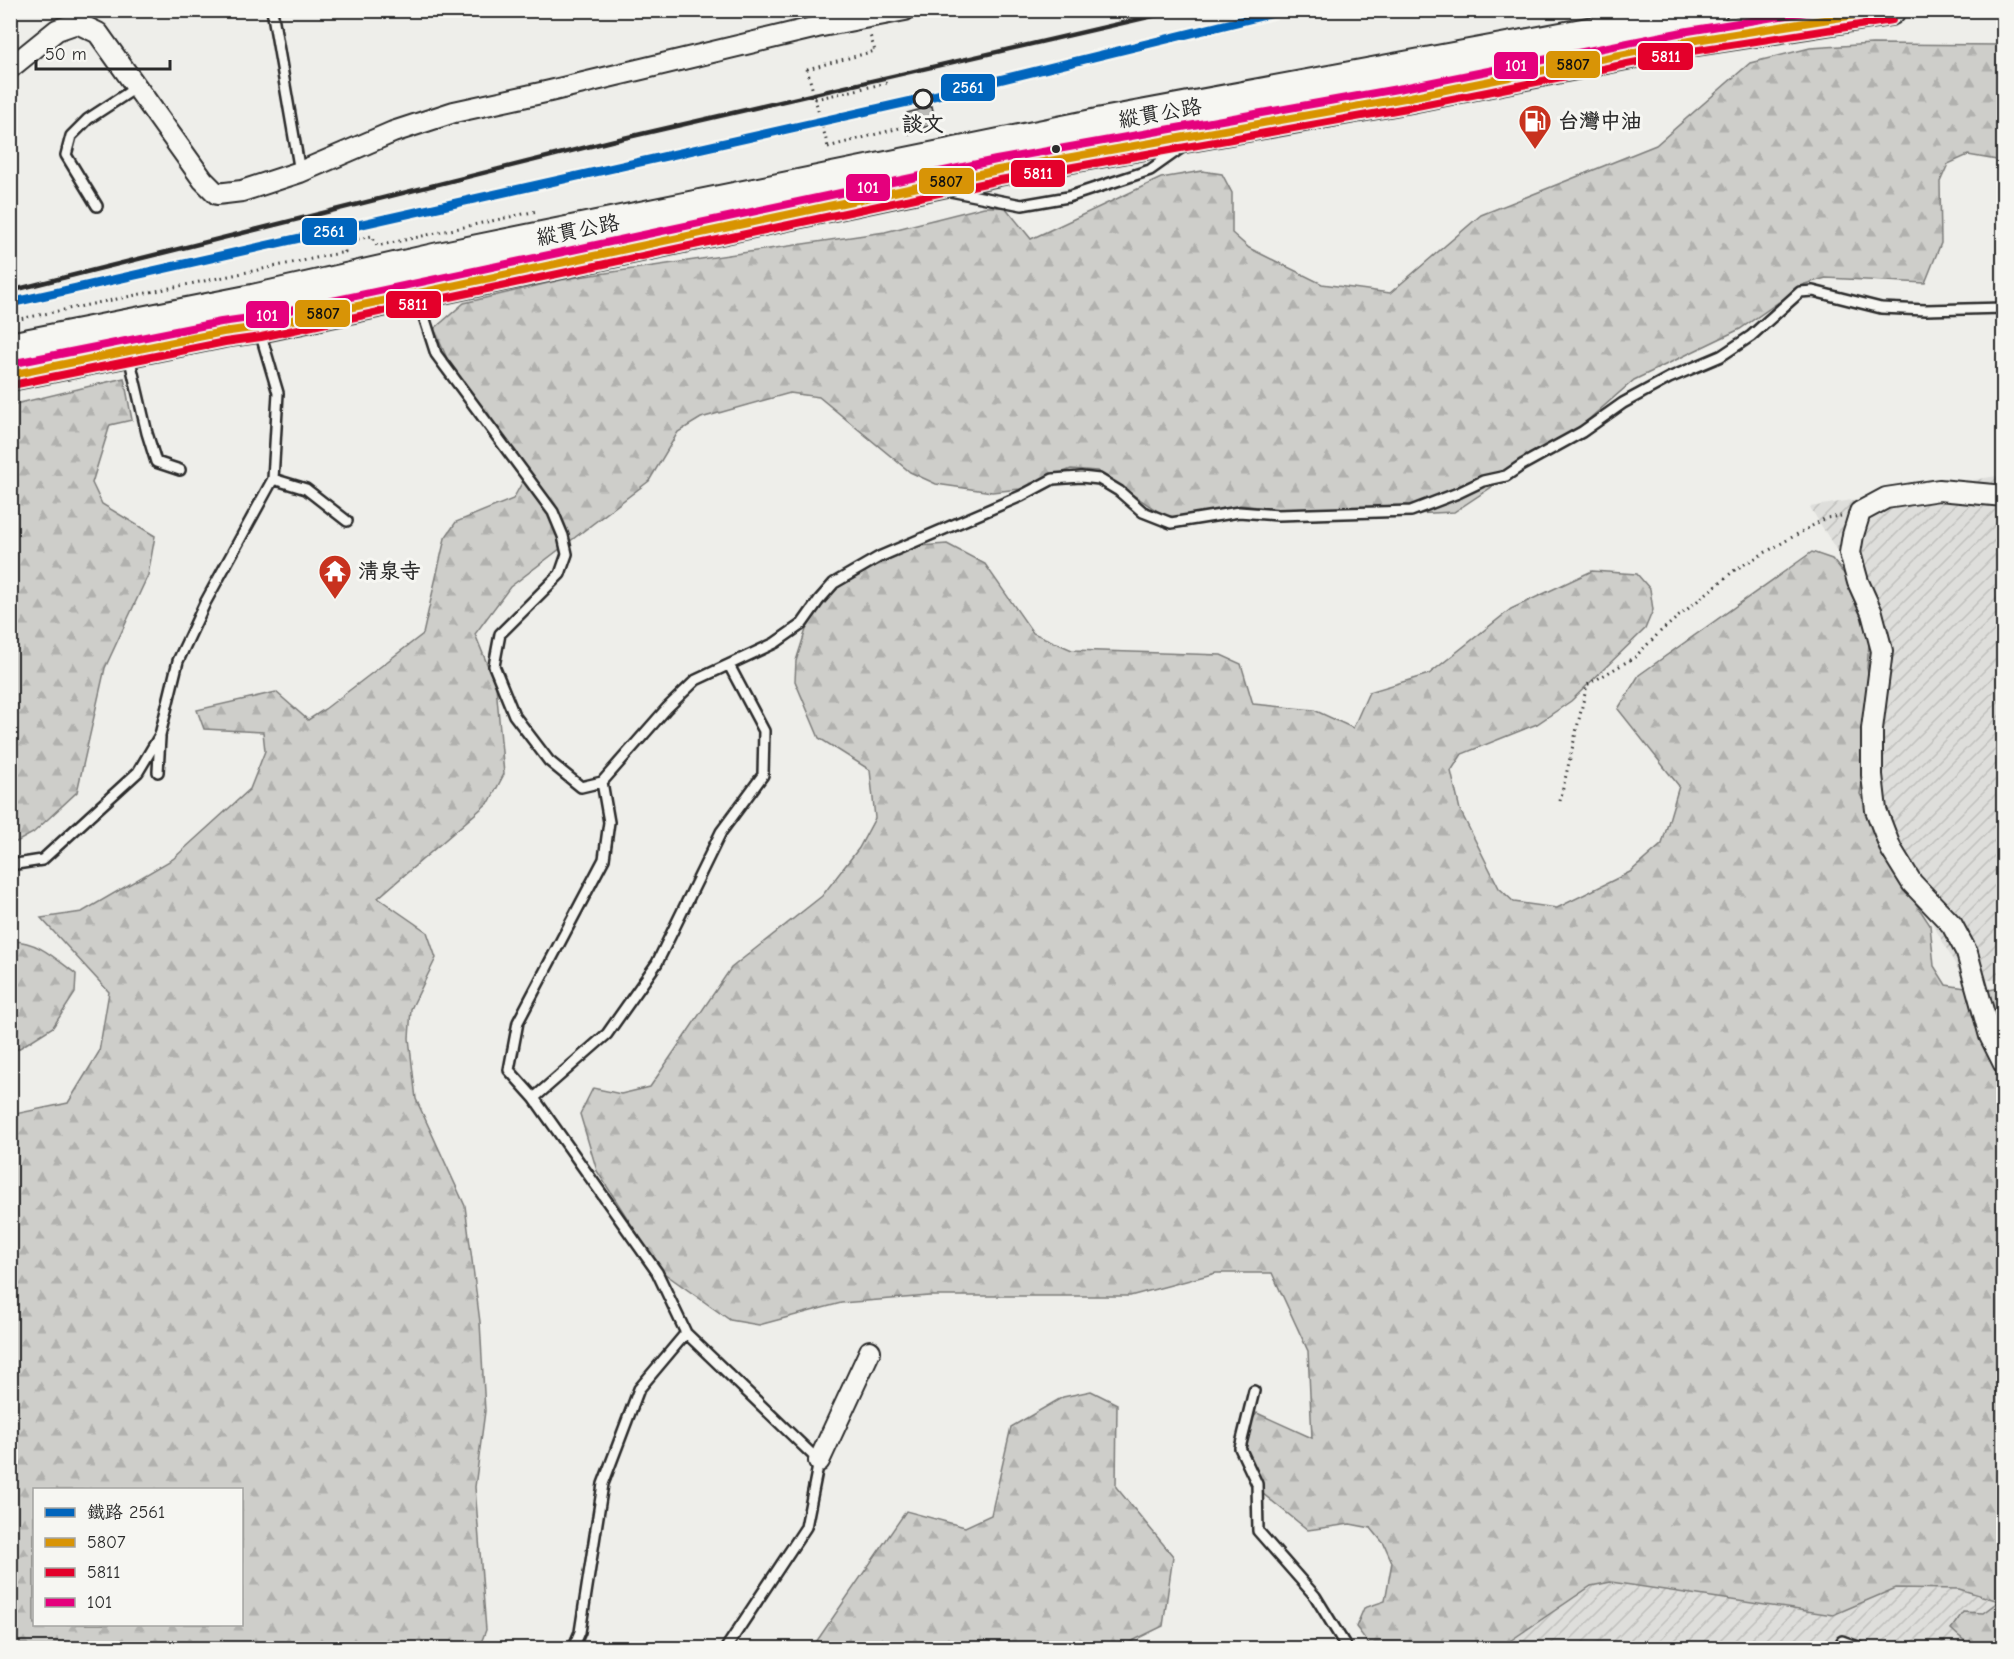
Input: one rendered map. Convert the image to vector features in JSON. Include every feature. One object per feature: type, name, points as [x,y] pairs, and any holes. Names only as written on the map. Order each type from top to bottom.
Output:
[{"type":"main road","name":"縱貫公路","points":[[10,375],[223,332],[256,314],[439,258],[998,158],[1204,133],[1405,98],[1544,56],[1712,10]]},
{"type":"main road","name":"縱貫公路","points":[[10,348],[417,293],[924,186],[1098,124],[1544,56],[1689,41],[1890,10]]},
{"type":"street","points":[[10,68],[57,30],[77,24],[98,33],[203,180],[217,194],[242,191],[300,172],[393,132],[454,112],[550,91],[815,19],[905,10]]},
{"type":"street","points":[[2004,495],[1940,490],[1886,498],[1860,512],[1850,553],[1858,582],[1872,613],[1882,651],[1872,729],[1872,776],[1876,810],[1891,849],[1912,883],[1952,925],[1967,953],[1990,1036],[2004,1064]]},
{"type":"street","points":[[819,1461],[870,1351]]},
{"type":"lane","points":[[272,10],[300,172]]},
{"type":"lane","points":[[97,206],[66,155],[71,136],[88,119],[137,87]]},
{"type":"lane","points":[[924,186],[1022,206],[1068,197],[1149,170],[1204,133]]},
{"type":"lane","points":[[417,293],[436,354],[553,512],[565,545],[567,554],[560,574],[500,634],[494,666],[513,715],[549,761],[581,788],[602,782],[667,708],[696,680],[775,643],[802,624],[834,583],[879,557],[1053,480],[1081,477],[1099,479],[1119,491],[1143,512],[1171,523],[1239,512],[1301,515],[1411,511],[1483,481],[1506,476],[1582,432],[1632,398],[1669,378],[1721,356],[1751,336],[1800,292],[1813,291],[1881,308],[1926,310],[2004,308]]},
{"type":"lane","points":[[158,772],[160,735],[178,661],[206,603],[273,478],[278,393],[256,314]]},
{"type":"lane","points":[[128,351],[147,434],[156,462],[180,470]]},
{"type":"lane","points":[[273,478],[306,489],[347,521]]},
{"type":"lane","points":[[534,1098],[607,1034],[657,963],[721,832],[763,775],[764,731],[729,665]]},
{"type":"lane","points":[[10,865],[42,860],[138,772],[160,735]]},
{"type":"lane","points":[[602,782],[609,822],[604,859],[518,1022],[509,1070],[534,1098],[657,1272],[686,1333],[819,1461],[806,1527],[726,1648]]},
{"type":"lane","points":[[573,1648],[580,1632],[603,1484],[639,1389],[686,1333]]},
{"type":"lane","points":[[1254,1391],[1240,1448],[1257,1484],[1258,1531],[1315,1596],[1347,1648]]},
{"type":"lane","points":[[1842,1641],[1861,1648]]},
{"type":"path","points":[[875,51],[807,69],[828,147],[907,126],[910,136],[920,134]]},
{"type":"path","points":[[815,99],[887,83]]},
{"type":"path","points":[[10,321],[345,252],[344,242],[372,236],[377,246],[537,211]]},
{"type":"path","points":[[1560,801],[1587,685],[1635,657],[1662,631],[1736,569],[1826,518],[1860,512]]},
{"type":"shaded area","points":[[2003,475],[2003,980],[1964,980],[1860,794],[1872,608],[1810,507]]},
{"type":"shaded area","points":[[1611,1582],[1833,1615],[1896,1588],[1959,1589],[2000,1600],[1984,1613],[1963,1612],[1965,1642],[1976,1648],[1508,1648],[1507,1644],[1591,1586]]},
{"type":"green space","points":[[1872,44],[2003,45],[2003,161],[1968,155],[1948,164],[1940,182],[1941,243],[1925,283],[1826,278],[1805,284],[1740,329],[1634,380],[1573,433],[1454,512],[1347,517],[1240,505],[1180,526],[1097,471],[1071,469],[1020,489],[992,492],[936,484],[910,472],[819,397],[790,393],[701,418],[678,432],[649,481],[510,587],[475,634],[496,686],[504,774],[490,801],[378,898],[427,932],[436,958],[411,1009],[409,1038],[416,1099],[465,1206],[480,1322],[485,1411],[475,1487],[486,1630],[479,1648],[11,1648],[10,1115],[68,1103],[99,1052],[109,992],[41,918],[82,912],[173,859],[250,789],[265,751],[263,732],[204,729],[197,710],[276,692],[308,720],[423,634],[445,538],[456,522],[513,499],[523,481],[509,445],[450,365],[434,329],[464,303],[565,279],[885,232],[984,207],[1005,207],[1031,239],[1161,178],[1202,171],[1222,174],[1232,193],[1232,233],[1249,248],[1322,284],[1390,293],[1481,215],[1656,145],[1750,63],[1810,48]]},
{"type":"green space","points":[[124,378],[132,420],[110,425],[92,483],[102,504],[155,536],[148,575],[105,668],[77,792],[33,833],[11,845],[11,405]]},
{"type":"green space","points":[[947,544],[985,564],[1033,633],[1072,650],[1221,655],[1241,664],[1253,704],[1314,710],[1353,728],[1369,692],[1429,674],[1511,609],[1592,571],[1637,574],[1650,589],[1653,610],[1645,629],[1571,701],[1537,724],[1462,754],[1451,771],[1460,810],[1499,888],[1514,902],[1557,908],[1630,872],[1662,844],[1679,786],[1618,709],[1639,675],[1812,552],[1832,559],[1872,608],[1867,668],[1875,709],[1860,794],[1895,872],[1930,925],[1934,966],[1946,985],[1985,991],[2003,987],[2003,1648],[1974,1646],[1951,1629],[1963,1612],[1983,1613],[1999,1601],[1959,1589],[1896,1588],[1833,1615],[1611,1582],[1591,1586],[1507,1643],[1508,1648],[1372,1648],[1356,1627],[1364,1608],[1385,1601],[1392,1562],[1384,1544],[1371,1528],[1350,1524],[1308,1530],[1257,1489],[1239,1437],[1257,1413],[1312,1438],[1308,1351],[1272,1273],[1216,1273],[1130,1296],[929,1296],[841,1303],[759,1325],[730,1320],[661,1271],[597,1171],[580,1114],[593,1088],[621,1094],[650,1087],[731,968],[822,896],[859,848],[875,818],[870,770],[819,738],[795,681],[796,661],[815,601],[906,547]]},
{"type":"green space","points":[[11,941],[38,947],[76,974],[75,993],[53,1027],[11,1051]]},
{"type":"green space","points":[[1091,1391],[1117,1404],[1116,1487],[1173,1556],[1163,1626],[1118,1648],[812,1648],[906,1511],[965,1527],[991,1515],[1011,1427],[1063,1397]]},
{"type":"building","points":[[932,106],[936,125],[910,130],[907,113]]},
{"type":"railway","points":[[10,291],[611,141],[1179,10]]},
{"type":"rail line","name":"2561","points":[[10,303],[921,99],[1286,10]]},
{"type":"transit line","name":"101","points":[[10,364],[221,322],[257,317],[996,160],[1403,88],[1688,31],[1818,10]]},
{"type":"transit line","name":"5807","points":[[10,375],[223,332],[259,327],[998,170],[1405,98],[1690,41],[1887,10]]},
{"type":"transit line","name":"5811","points":[[12,385],[225,342],[261,337],[1000,180],[1407,108],[1692,51],[1892,20]]},
{"type":"place","name":"談文","points":[[923,99]]},
{"type":"place","name":"台灣中油","points":[[1535,150]]},
{"type":"place","name":"清泉寺","points":[[335,600]]}]
